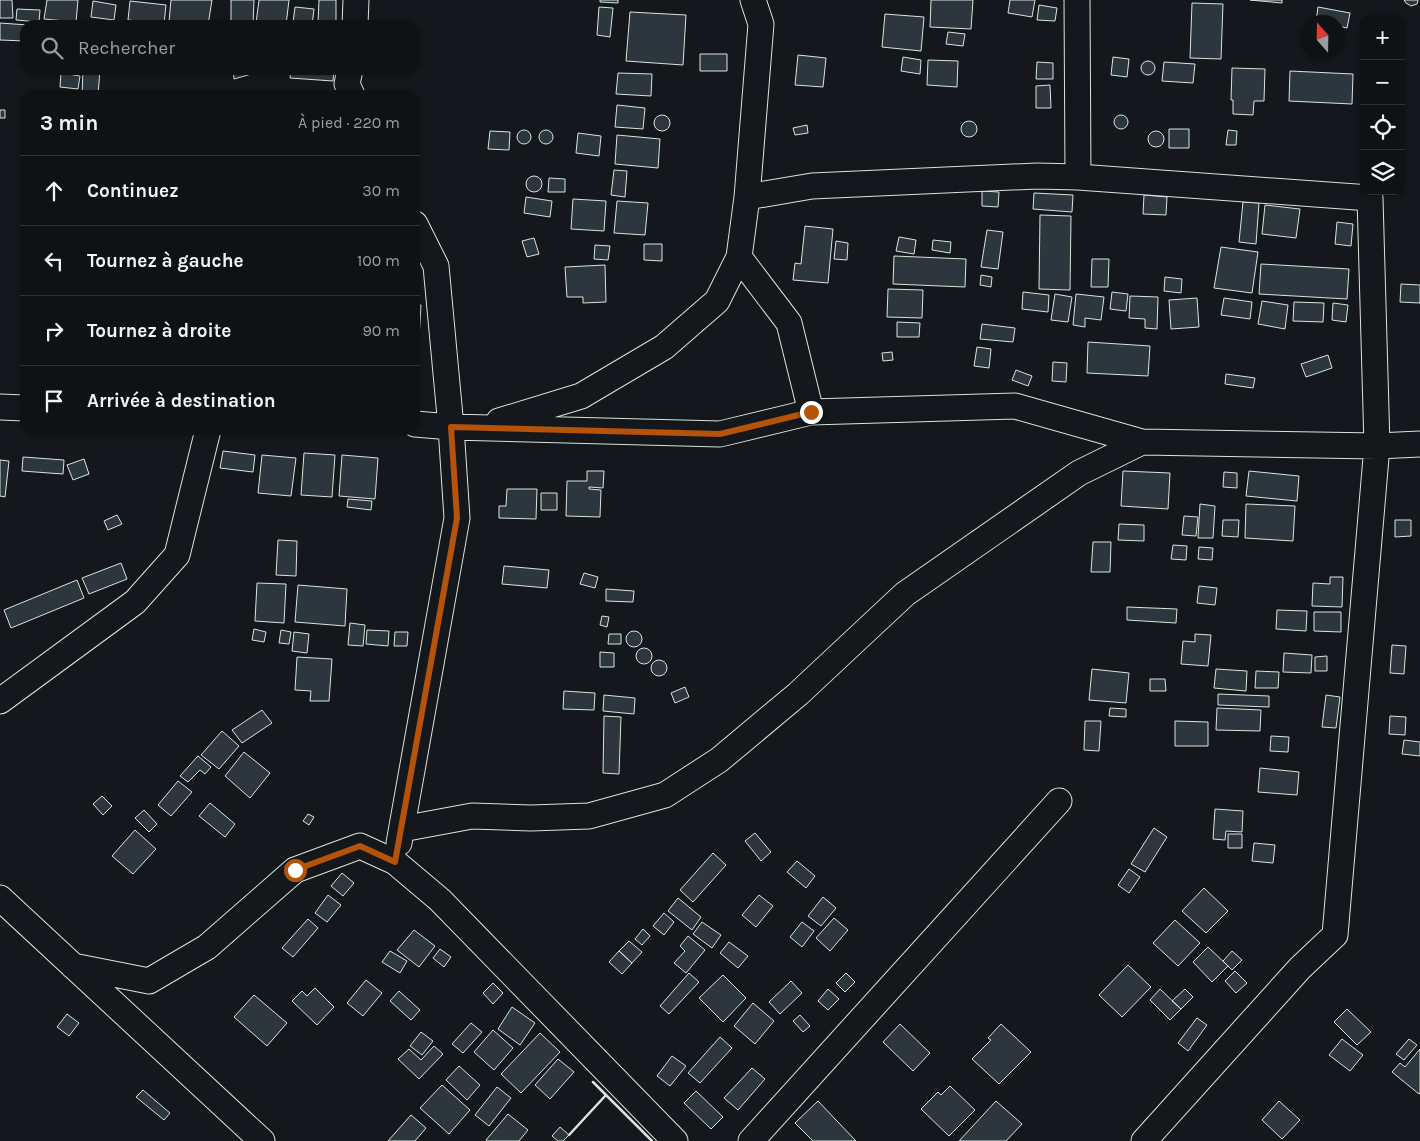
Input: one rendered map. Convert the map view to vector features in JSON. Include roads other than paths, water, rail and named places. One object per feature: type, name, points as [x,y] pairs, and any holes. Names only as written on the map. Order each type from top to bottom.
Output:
[{"type":"street","points":[[354,20],[356,0]]},
{"type":"street","points":[[477,428],[581,396],[664,347],[717,301],[739,257],[747,197],[761,24],[753,0]]},
{"type":"street","points":[[1077,0],[1078,177]]},
{"type":"street","points":[[349,75],[347,84],[350,90]]},
{"type":"street","points":[[747,197],[812,186],[1037,176],[1078,177],[1370,198],[1378,446],[1335,935],[1300,968],[1144,1141]]},
{"type":"street","points":[[395,862],[457,518],[451,427],[436,266],[420,234]]},
{"type":"street","points":[[739,257],[789,323],[811,412]]},
{"type":"street","points":[[420,424],[477,428],[720,434],[811,412],[1015,406],[1142,442],[1378,446],[1420,444]]},
{"type":"street","points":[[0,407],[20,408]]},
{"type":"street","points":[[0,701],[135,602],[177,555],[207,435]]},
{"type":"street","points":[[402,829],[472,816],[531,818],[588,816],[665,795],[719,760],[798,694],[905,594],[1079,473],[1142,442]]},
{"type":"street","points":[[751,1141],[1059,801]]},
{"type":"street","points":[[73,966],[149,981],[207,947],[295,870],[360,846],[395,862],[440,900],[675,1141]]},
{"type":"street","points":[[0,898],[262,1141]]}]
